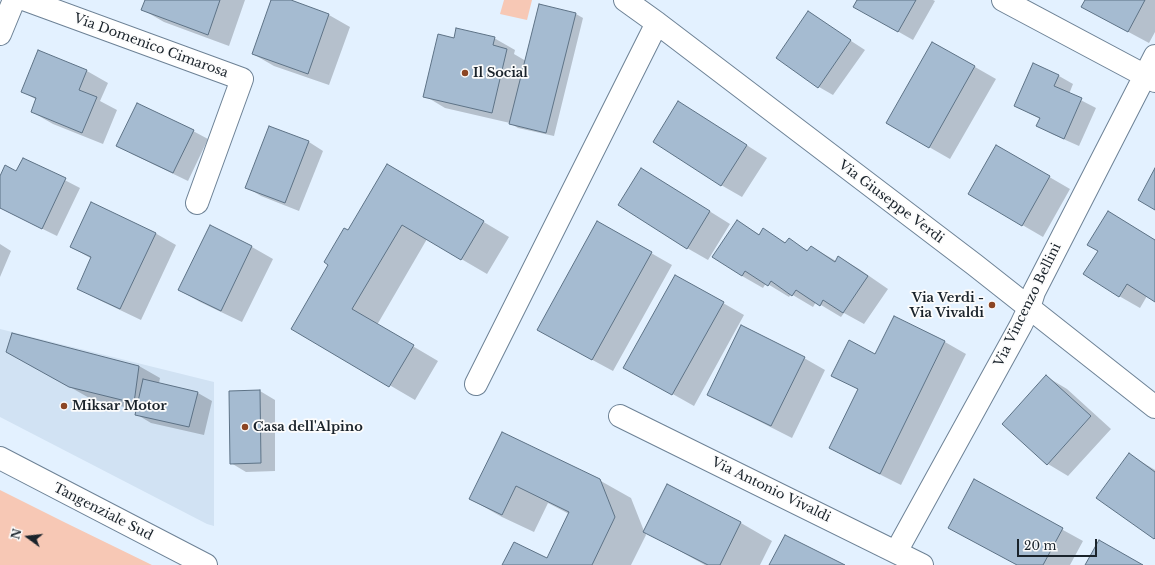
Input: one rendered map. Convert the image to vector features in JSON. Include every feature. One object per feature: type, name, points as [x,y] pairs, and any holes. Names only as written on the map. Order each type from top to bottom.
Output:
[{"type":"main road","points":[[0,34],[14,0]]},
{"type":"main road","name":"Via Domenico Cimarosa","points":[[26,0],[242,79],[197,203]]},
{"type":"main road","name":"Via Giuseppe Verdi","points":[[625,0],[962,256],[1155,407]]},
{"type":"main road","points":[[1003,0],[1150,78]]},
{"type":"main road","points":[[476,384],[657,23]]},
{"type":"main road","name":"Via Vincenzo Bellini","points":[[896,552],[1021,325],[1029,308],[1034,292],[1150,78],[1155,56]]},
{"type":"main road","name":"Via Antonio Vivaldi","points":[[620,416],[922,565]]},
{"type":"main road","name":"Tangenziale Sud","points":[[0,458],[206,565]]},
{"type":"shaded area","points":[[504,0],[532,0],[527,20],[500,14]]},
{"type":"shaded area","points":[[0,329],[214,382],[214,526],[207,524],[0,417]]},
{"type":"shaded area","points":[[0,490],[66,523],[152,565],[0,565]]},
{"type":"building","points":[[145,0],[220,0],[208,35],[141,10]]},
{"type":"building","points":[[271,0],[291,0],[329,14],[308,74],[252,54]]},
{"type":"building","points":[[857,0],[916,0],[898,32],[853,7]]},
{"type":"building","points":[[1085,0],[1145,0],[1128,32],[1081,7]]},
{"type":"building","points":[[539,4],[576,13],[546,133],[509,124]]},
{"type":"building","points":[[808,11],[851,40],[818,88],[776,58]]},
{"type":"building","name":"Il Social","points":[[456,28],[495,37],[493,45],[507,49],[492,113],[423,97],[438,34],[454,38]]},
{"type":"building","points":[[932,42],[975,66],[929,148],[886,123]]},
{"type":"building","points":[[38,50],[87,70],[79,90],[97,97],[82,133],[31,112],[36,98],[21,92]]},
{"type":"building","points":[[1033,63],[1059,75],[1054,86],[1082,98],[1064,139],[1036,126],[1040,118],[1014,106]]},
{"type":"building","points":[[678,101],[747,145],[721,186],[653,142]]},
{"type":"building","points":[[137,103],[194,130],[173,173],[116,146]]},
{"type":"building","points":[[269,126],[309,141],[285,203],[245,188]]},
{"type":"building","points":[[996,145],[1050,176],[1022,226],[968,194]]},
{"type":"building","points":[[23,158],[66,178],[42,229],[0,208],[0,176],[5,165],[16,171]]},
{"type":"building","points":[[387,164],[484,221],[461,260],[402,225],[352,309],[414,345],[389,387],[291,329],[328,265],[324,262],[344,228],[348,230]]},
{"type":"building","points":[[641,168],[710,211],[687,249],[618,205]]},
{"type":"building","points":[[1155,168],[1155,210],[1138,200]]},
{"type":"building","points":[[91,202],[156,233],[120,309],[77,289],[91,257],[70,247]]},
{"type":"building","points":[[1108,211],[1155,240],[1155,302],[1127,284],[1119,297],[1083,274],[1098,251],[1087,245]]},
{"type":"building","points":[[737,220],[759,235],[763,228],[785,243],[789,238],[807,251],[811,246],[835,262],[838,256],[868,276],[843,313],[823,300],[820,306],[796,290],[792,296],[771,281],[768,286],[745,271],[742,276],[712,257]]},
{"type":"building","points":[[597,221],[652,252],[592,360],[537,330]]},
{"type":"building","points":[[210,225],[252,246],[221,311],[178,290]]},
{"type":"building","points":[[675,275],[724,302],[672,395],[623,368]]},
{"type":"building","points":[[894,316],[945,341],[880,474],[829,448],[858,389],[831,376],[849,340],[875,354]]},
{"type":"building","points":[[741,325],[805,357],[771,426],[707,395]]},
{"type":"building","points":[[12,333],[139,366],[134,403],[69,387],[6,352]]},
{"type":"building","points":[[1046,375],[1091,416],[1047,465],[1002,424]]},
{"type":"building","points":[[143,379],[198,392],[189,427],[135,415]]},
{"type":"building","name":"Casa dell'Alpino","points":[[260,390],[261,463],[230,464],[229,391]]},
{"type":"building","points":[[502,432],[600,479],[615,517],[592,565],[502,565],[514,542],[547,558],[569,512],[516,486],[502,515],[469,499]]},
{"type":"building","points":[[1129,453],[1155,472],[1154,539],[1096,498]]},
{"type":"building","points":[[974,479],[1063,528],[1043,565],[1017,565],[948,528]]},
{"type":"building","points":[[667,484],[741,522],[720,565],[708,565],[643,532]]},
{"type":"building","points":[[785,535],[845,565],[769,565]]},
{"type":"building","points":[[1099,540],[1143,565],[1085,565]]},
{"type":"place","name":"Il Social","points":[[465,73]]},
{"type":"place","name":"Via Verdi - Via Vivaldi","points":[[992,305]]},
{"type":"place","name":"Miksar Motor","points":[[64,406]]},
{"type":"place","name":"Casa dell'Alpino","points":[[245,427]]}]
